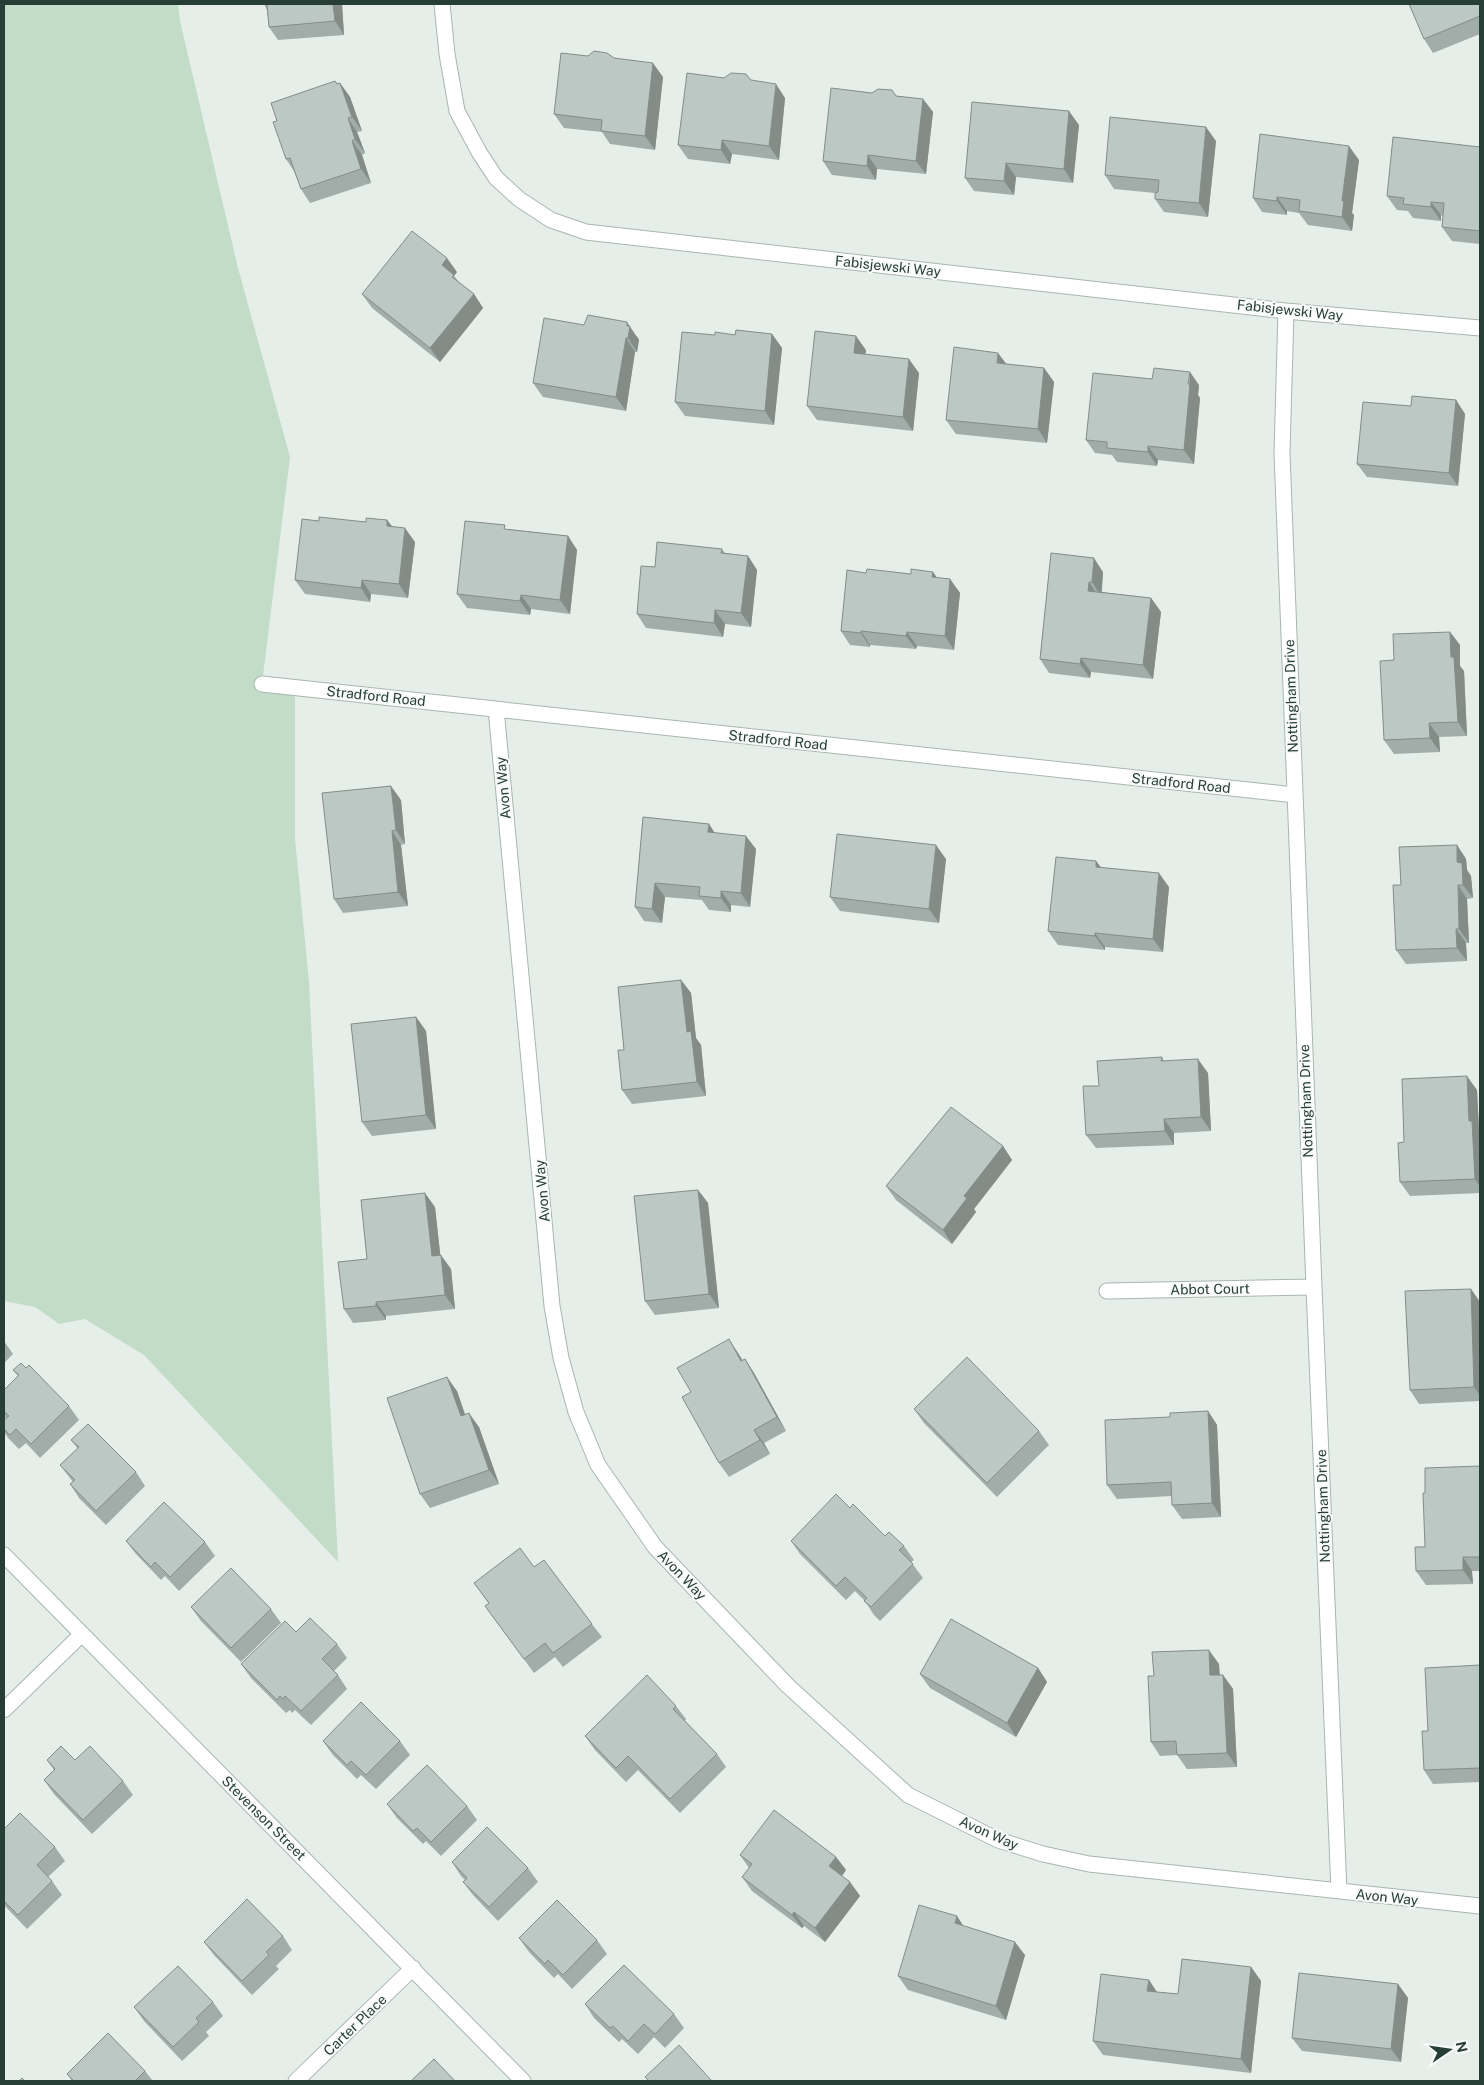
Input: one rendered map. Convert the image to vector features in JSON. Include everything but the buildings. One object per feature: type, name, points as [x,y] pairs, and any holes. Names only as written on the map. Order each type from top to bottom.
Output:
[{"type":"street","name":"Fabisjewski Way","points":[[442,4],[447,54],[457,111],[479,152],[496,178],[519,199],[551,220],[586,232],[1286,311],[1480,328]]},
{"type":"street","name":"Nottingham Drive","points":[[1286,311],[1282,453],[1339,1891]]},
{"type":"street","name":"Stradford Road","points":[[262,684],[1295,795]]},
{"type":"street","name":"Avon Way","points":[[496,709],[551,1296],[561,1358],[576,1412],[598,1465],[656,1548],[788,1686],[908,1794],[998,1840],[1043,1854],[1089,1864],[1480,1906]]},
{"type":"street","name":"Abbot Court","points":[[1107,1291],[1314,1287]]},
{"type":"street","name":"Stevenson Street","points":[[4,1555],[523,2081]]},
{"type":"street","points":[[4,1710],[82,1634]]},
{"type":"street","name":"Carter Place","points":[[296,2081],[413,1968]]},
{"type":"green space","points":[[4,4],[178,4],[180,21],[238,268],[290,457],[262,684],[295,688],[295,839],[309,982],[338,1562],[144,1355],[85,1319],[59,1324],[35,1307],[4,1301]]}]
